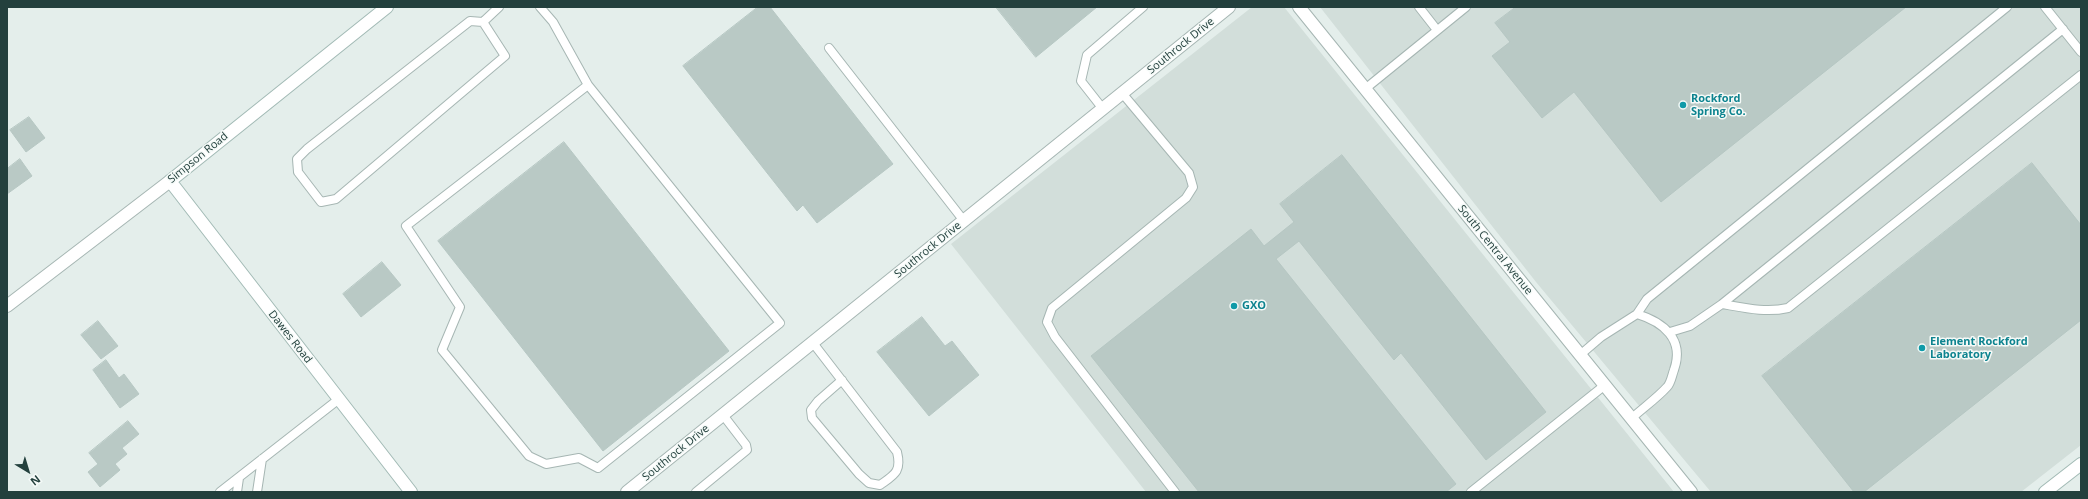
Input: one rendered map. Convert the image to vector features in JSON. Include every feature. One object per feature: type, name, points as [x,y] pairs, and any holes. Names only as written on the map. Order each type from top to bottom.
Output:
[{"type":"street","name":"Simpson Road","points":[[7,306],[170,181],[387,7]]},
{"type":"street","name":"Southrock Drive","points":[[627,492],[1229,7]]},
{"type":"street","name":"South Central Avenue","points":[[1299,7],[1691,492]]},
{"type":"street","name":"Dawes Road","points":[[170,181],[411,492]]},
{"type":"street","points":[[2045,492],[2081,464]]},
{"type":"lane","points":[[483,22],[505,56],[336,199],[321,202],[298,172],[298,159],[307,149],[470,21],[483,22],[499,7]]},
{"type":"lane","points":[[540,7],[553,22],[588,85],[780,323],[598,468],[579,458],[546,464],[529,456],[442,350],[460,307],[406,226],[588,85]]},
{"type":"lane","points":[[1103,109],[1081,80],[1087,54],[1143,7]]},
{"type":"lane","points":[[1419,7],[1437,30]]},
{"type":"lane","points":[[1365,89],[1466,7]]},
{"type":"lane","points":[[1580,355],[1601,337],[1637,314],[1647,299],[2007,7]]},
{"type":"lane","points":[[2045,7],[2081,52]]},
{"type":"lane","points":[[1670,332],[1690,326],[1722,304],[2063,30]]},
{"type":"lane","points":[[829,48],[964,221]]},
{"type":"lane","points":[[1722,304],[1754,310],[1777,310],[1788,308],[2081,75]]},
{"type":"lane","points":[[1122,94],[1188,173],[1193,187],[1186,198],[1052,308],[1047,322],[1054,337],[1175,492]]},
{"type":"lane","points":[[1632,418],[1668,386],[1676,364],[1676,347],[1670,332],[1651,319],[1637,314]]},
{"type":"lane","points":[[813,343],[842,380],[898,452],[900,463],[896,473],[880,485],[869,483],[859,474],[812,418],[811,410],[842,380]]},
{"type":"lane","points":[[1470,492],[1605,385]]},
{"type":"lane","points":[[223,491],[339,399]]},
{"type":"lane","points":[[696,492],[747,450],[746,445],[723,415]]},
{"type":"lane","points":[[257,492],[262,459]]},
{"type":"lane","points":[[237,492],[238,478]]},
{"type":"shaded area","points":[[1252,7],[1284,7],[1674,492],[1146,492],[951,244]]},
{"type":"shaded area","points":[[1320,7],[2081,7],[2081,445],[2021,492],[1711,492],[1536,282]]},
{"type":"building","points":[[758,7],[770,7],[893,164],[817,223],[803,205],[797,211],[683,66]]},
{"type":"building","points":[[996,7],[1097,7],[1036,57]]},
{"type":"building","name":"Rockford Spring Co.","points":[[1516,7],[1906,7],[1661,202],[1574,92],[1542,118],[1492,56],[1510,42],[1495,23]]},
{"type":"building","points":[[29,117],[45,138],[26,152],[10,130]]},
{"type":"building","points":[[564,142],[729,351],[603,451],[438,241]]},
{"type":"building","name":"GXO","points":[[1342,155],[1546,412],[1486,460],[1401,353],[1394,360],[1299,241],[1276,259],[1456,484],[1446,492],[1199,492],[1091,356],[1251,229],[1264,246],[1294,222],[1280,204]]},
{"type":"building","points":[[20,159],[32,176],[7,194],[7,169]]},
{"type":"building","name":"Element Rockford Laboratory","points":[[2032,163],[2081,225],[2081,320],[1864,492],[1854,492],[1762,376]]},
{"type":"building","points":[[382,262],[401,285],[361,317],[343,294]]},
{"type":"building","points":[[922,317],[945,346],[952,341],[979,375],[929,416],[877,352]]},
{"type":"building","points":[[98,321],[118,346],[101,359],[81,335]]},
{"type":"building","points":[[106,360],[119,378],[124,374],[139,394],[120,408],[93,370]]},
{"type":"building","points":[[128,421],[139,434],[122,448],[127,454],[115,464],[120,470],[100,487],[88,472],[98,464],[89,453]]},
{"type":"place","name":"Rockford Spring Co.","points":[[1683,105]]},
{"type":"place","name":"GXO","points":[[1234,306]]},
{"type":"place","name":"Element Rockford Laboratory","points":[[1922,348]]}]
